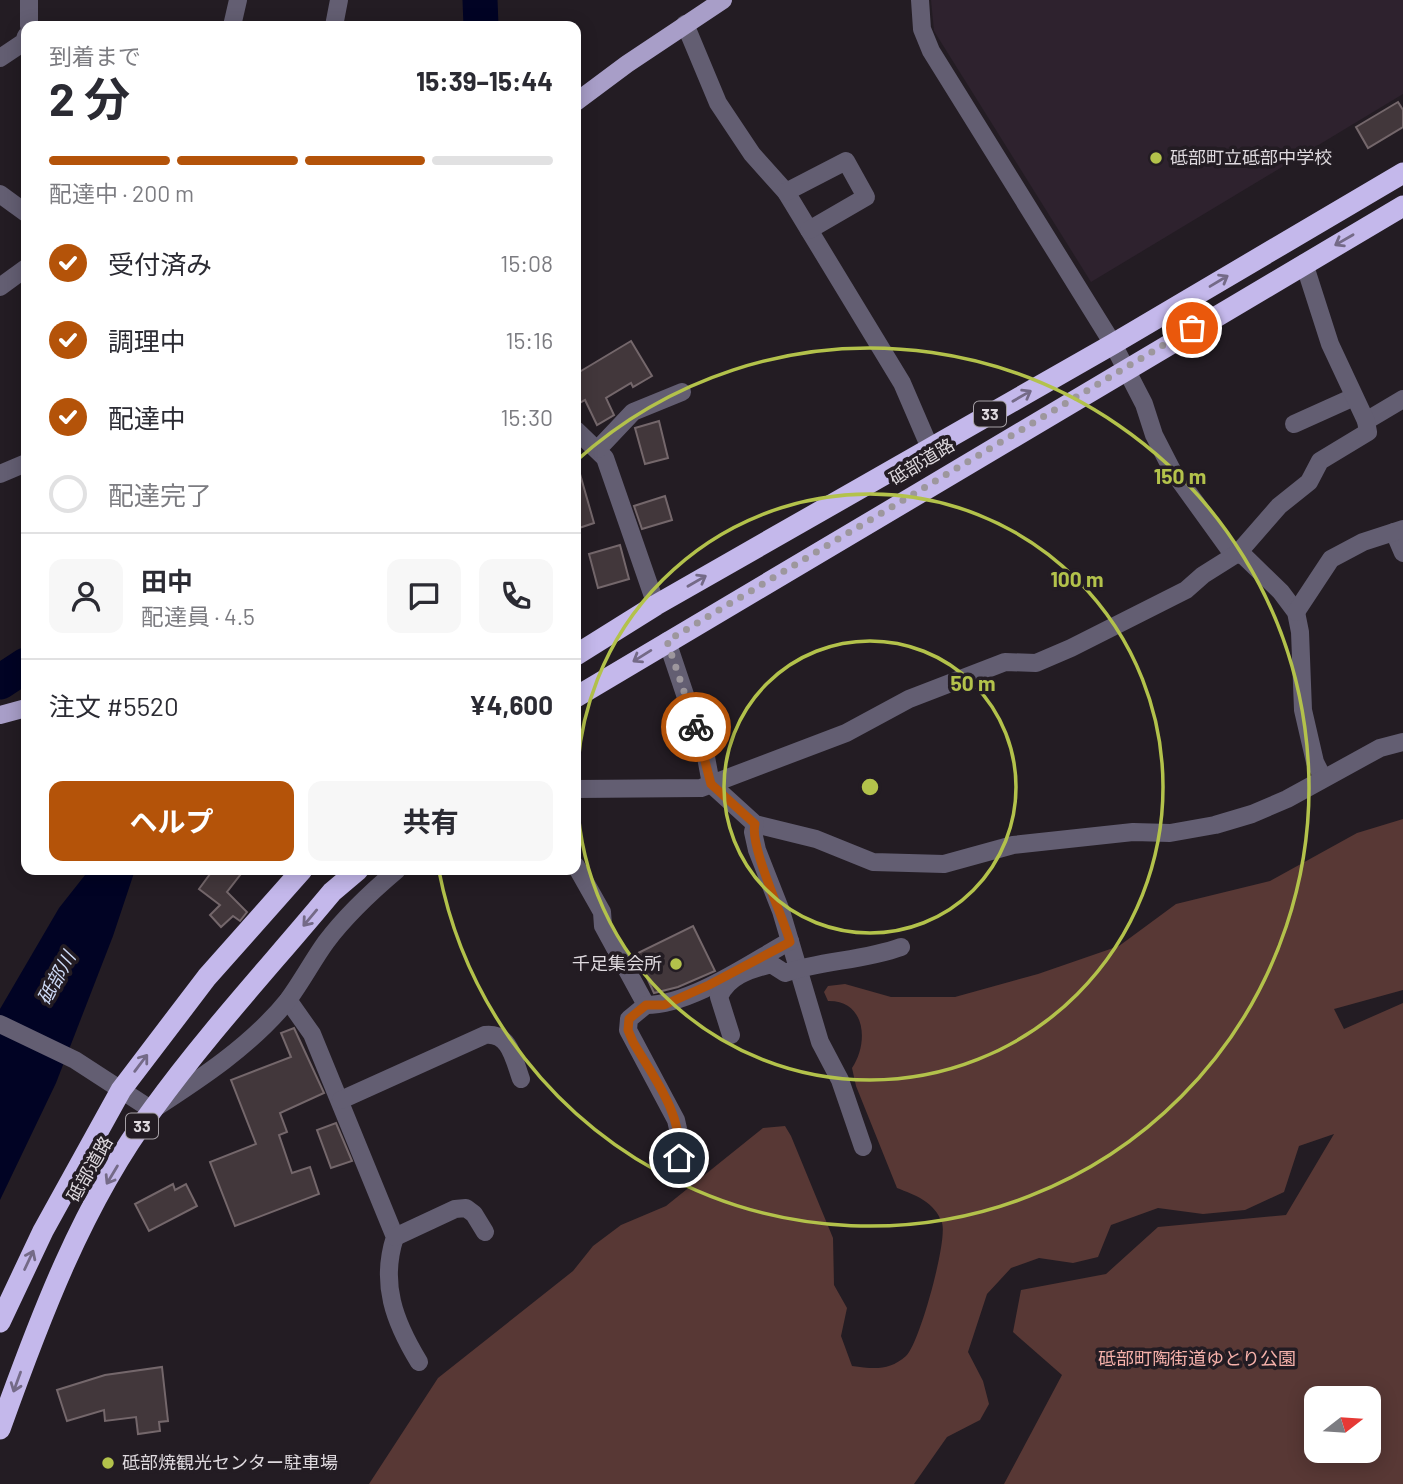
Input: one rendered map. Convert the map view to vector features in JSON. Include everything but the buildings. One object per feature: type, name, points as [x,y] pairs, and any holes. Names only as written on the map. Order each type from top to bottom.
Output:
[{"type":"highway","name":"砥部道路","points":[[581,652],[656,605],[1112,344],[1403,173]]},
{"type":"highway","name":"砥部道路","points":[[581,694],[1125,368],[1403,206]]},
{"type":"highway","name":"砥部道路","points":[[0,1322],[43,1231],[121,1090],[207,977],[298,875]]},
{"type":"highway","name":"砥部道路","points":[[0,1429],[46,1301],[103,1190],[152,1110],[332,892],[352,875]]},
{"type":"main road","points":[[581,98],[723,0]]},
{"type":"main road","points":[[0,715],[21,709]]},
{"type":"street","points":[[29,0],[29,21]]},
{"type":"street","points":[[233,21],[238,0]]},
{"type":"street","points":[[335,21],[339,0]]},
{"type":"street","points":[[920,0],[922,29],[931,51],[1112,344],[1172,470],[1229,549],[1238,553],[1282,592],[1296,612],[1300,632],[1303,710],[1315,762],[1323,778]]},
{"type":"street","points":[[685,24],[718,103],[752,154],[786,192],[902,383],[930,448]]},
{"type":"street","points":[[0,58],[21,44]]},
{"type":"street","points":[[786,192],[846,161],[866,197],[809,230]]},
{"type":"street","points":[[0,194],[21,209]]},
{"type":"street","points":[[581,789],[701,788],[846,733],[909,699],[1005,662],[1036,663],[1048,658],[1186,590],[1203,575],[1238,553],[1279,506],[1309,482],[1320,461],[1368,432],[1366,421],[1330,344],[1304,263]]},
{"type":"street","points":[[0,287],[21,272]]},
{"type":"street","points":[[598,449],[633,412],[682,393]]},
{"type":"street","points":[[1294,424],[1354,397]]},
{"type":"street","points":[[1366,421],[1403,399]]},
{"type":"street","points":[[581,434],[605,458],[656,605]]},
{"type":"street","points":[[0,474],[21,465]]},
{"type":"street","points":[[1296,612],[1331,559],[1363,542],[1398,531],[1403,553]]},
{"type":"street","points":[[667,641],[706,757],[711,784],[755,824],[816,839],[873,862],[944,864],[1013,845],[1133,832],[1170,833],[1215,825],[1252,814],[1287,799],[1380,748],[1403,742]]},
{"type":"street","points":[[755,824],[753,832],[757,850],[790,942],[820,1042],[840,1080],[863,1147]]},
{"type":"street","points":[[0,1024],[75,1060],[152,1110],[201,1079],[254,1035],[288,1000],[326,942],[355,907],[391,875]]},
{"type":"street","points":[[581,875],[602,912],[603,926],[646,1005]]},
{"type":"street","points":[[678,1174],[681,1142],[676,1120],[628,1030],[629,1019],[646,1005],[664,1005],[709,985],[790,942]]},
{"type":"street","points":[[731,1035],[719,997],[724,985],[746,971],[771,964],[785,973],[879,956],[901,947]]},
{"type":"street","points":[[288,1000],[312,1034],[395,1237],[387,1260],[387,1277],[396,1316],[419,1362]]},
{"type":"street","points":[[341,1100],[485,1035],[501,1036],[510,1050],[521,1079]]},
{"type":"street","points":[[395,1237],[455,1209],[466,1208],[474,1214],[485,1232]]},
{"type":"shaded area","name":"砥部町立砥部中学校","points":[[931,0],[1403,0],[1403,94],[1091,282],[934,31]]},
{"type":"green space","name":"砥部町陶街道ゆとり公園","points":[[1403,819],[1403,990],[1334,1009],[1344,1029],[1403,1003],[1403,1484],[1004,1484],[1062,1375],[1013,1332],[1021,1290],[1106,1274],[1158,1227],[1286,1215],[1334,1134],[1299,1146],[1284,1192],[1245,1210],[1203,1214],[1158,1208],[1111,1225],[1098,1257],[1073,1263],[1039,1258],[1011,1268],[987,1294],[968,1352],[983,1381],[989,1404],[980,1420],[947,1437],[914,1484],[369,1484],[438,1378],[573,1271],[593,1246],[621,1225],[666,1206],[763,1128],[785,1126],[833,1238],[834,1285],[847,1308],[841,1336],[852,1366],[881,1368],[900,1361],[912,1348],[925,1314],[941,1249],[942,1223],[929,1205],[897,1188],[856,1086],[852,1068],[861,1047],[861,1025],[850,1008],[828,1001],[824,992],[828,986],[845,984],[891,997],[955,997],[1038,974],[1119,946],[1176,904],[1270,881],[1357,833]]},
{"type":"water","points":[[85,875],[133,875],[113,936],[56,1083],[0,1200],[0,1009],[59,908]]},
{"type":"waterway","name":"砥部川","points":[[480,0],[481,21]]},
{"type":"waterway","points":[[0,682],[21,668]]},
{"type":"way so far","points":[[696,727],[667,641],[1192,328]]},
{"type":"place","name":"砥部町立砥部中学校","points":[[1156,158]]},
{"type":"place","name":"千足集会所","points":[[676,964]]},
{"type":"place","name":"砥部焼観光センター駐車場","points":[[108,1463]]},
{"type":"route","points":[[679,1158],[681,1142],[676,1120],[633,1042],[628,1030],[629,1019],[646,1005],[664,1005],[709,985],[790,942],[757,850],[753,832],[755,824],[711,784],[696,727]]}]
